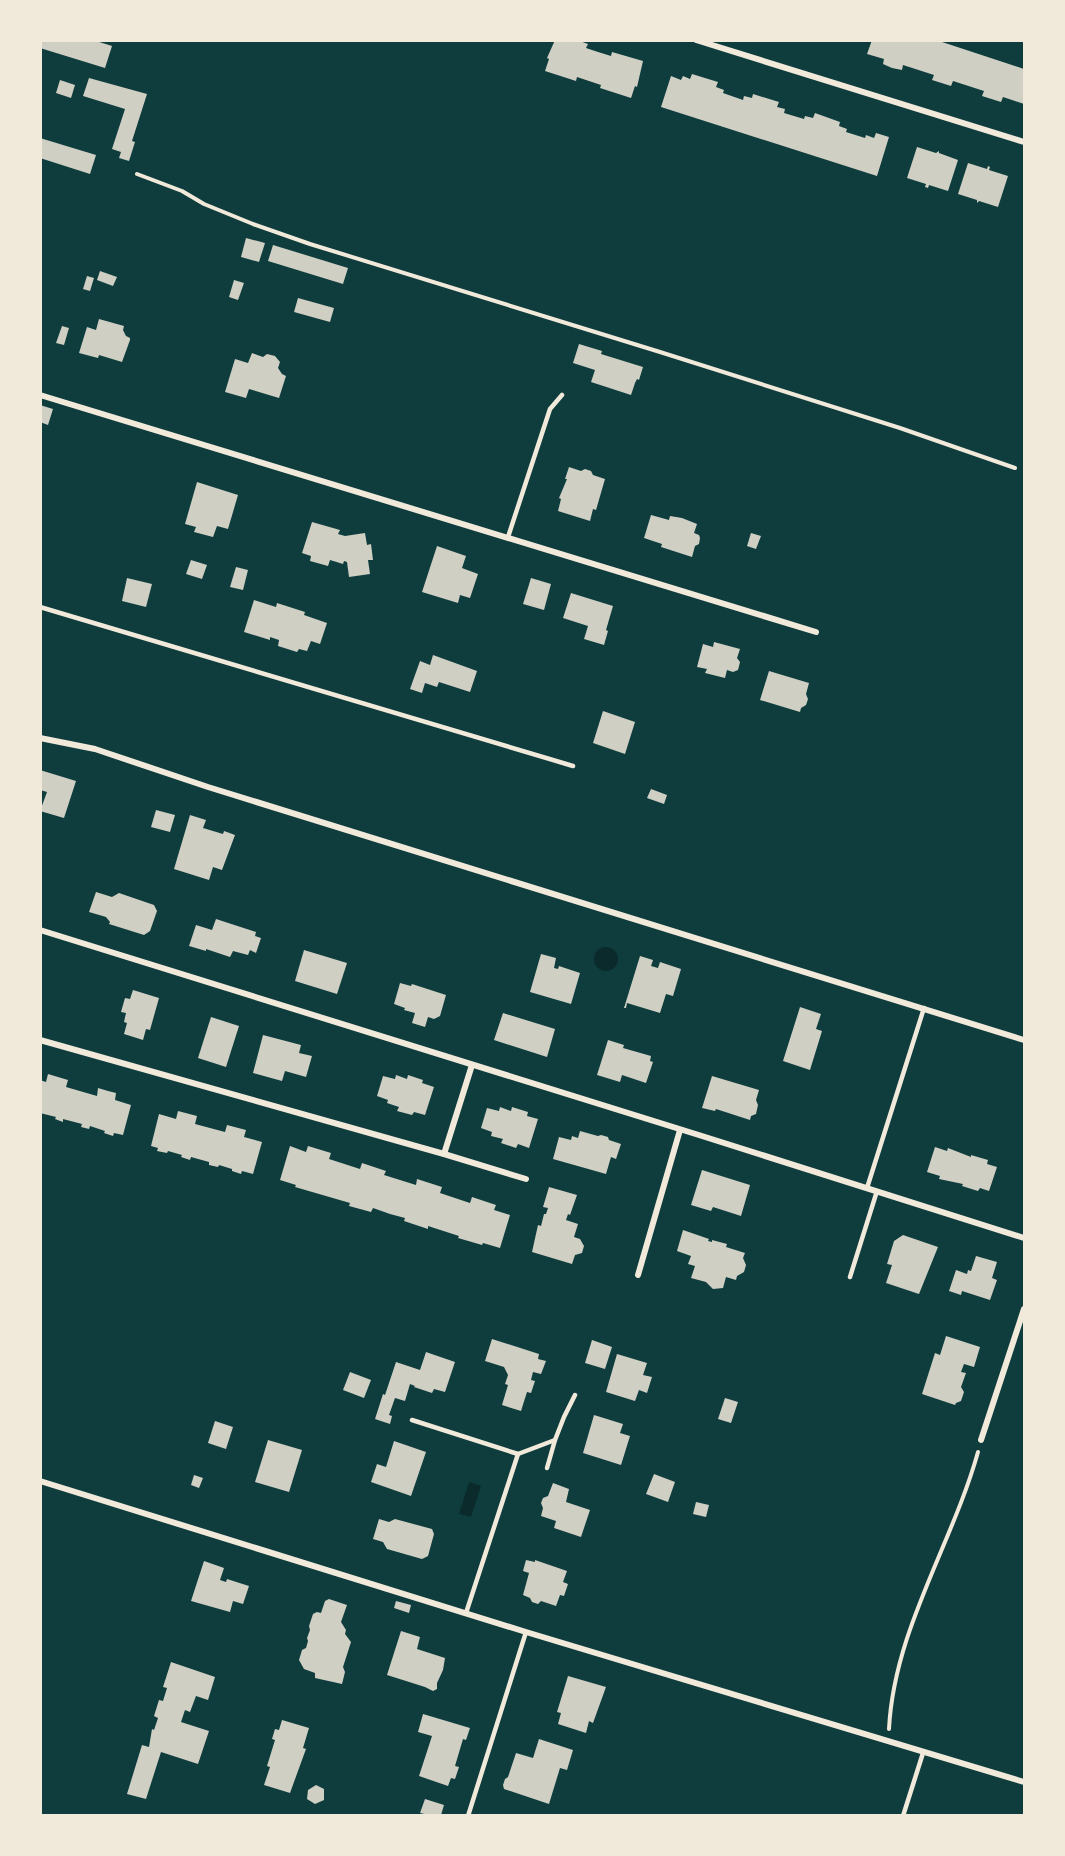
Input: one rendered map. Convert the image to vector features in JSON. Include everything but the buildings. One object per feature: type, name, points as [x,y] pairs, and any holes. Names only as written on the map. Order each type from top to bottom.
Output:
[{"type":"street","points":[[696,40],[1024,142]]},
{"type":"street","points":[[40,395],[816,632]]},
{"type":"street","points":[[40,738],[95,749],[207,787],[1024,1040]]},
{"type":"street","points":[[40,930],[1024,1238]]},
{"type":"street","points":[[40,1040],[526,1179]]},
{"type":"street","points":[[444,1154],[472,1065]]},
{"type":"street","points":[[638,1275],[680,1130]]},
{"type":"street","points":[[981,1440],[1024,1309]]},
{"type":"street","points":[[40,1481],[526,1632],[1024,1782]]},
{"type":"lane","points":[[508,537],[550,409],[562,395]]},
{"type":"lane","points":[[40,607],[573,766]]},
{"type":"lane","points":[[867,1188],[924,1008]]},
{"type":"lane","points":[[850,1277],[877,1191]]},
{"type":"lane","points":[[547,1468],[564,1416],[575,1395]]},
{"type":"lane","points":[[412,1420],[518,1454],[555,1440]]},
{"type":"lane","points":[[466,1613],[518,1454]]},
{"type":"lane","points":[[468,1815],[526,1632]]},
{"type":"lane","points":[[903,1815],[923,1753]]},
{"type":"path","points":[[137,174],[182,191],[204,204],[233,216],[310,244],[660,351],[900,428],[1015,468]]},
{"type":"path","points":[[888,1742],[890,1705],[920,1600],[969,1482],[981,1440]]},
{"type":"water","points":[[606,947],[611,948],[617,954],[617,964],[611,970],[606,971],[601,970],[595,964],[594,959],[595,954],[601,948]]},
{"type":"water","points":[[469,1482],[481,1486],[471,1517],[459,1514]]}]
